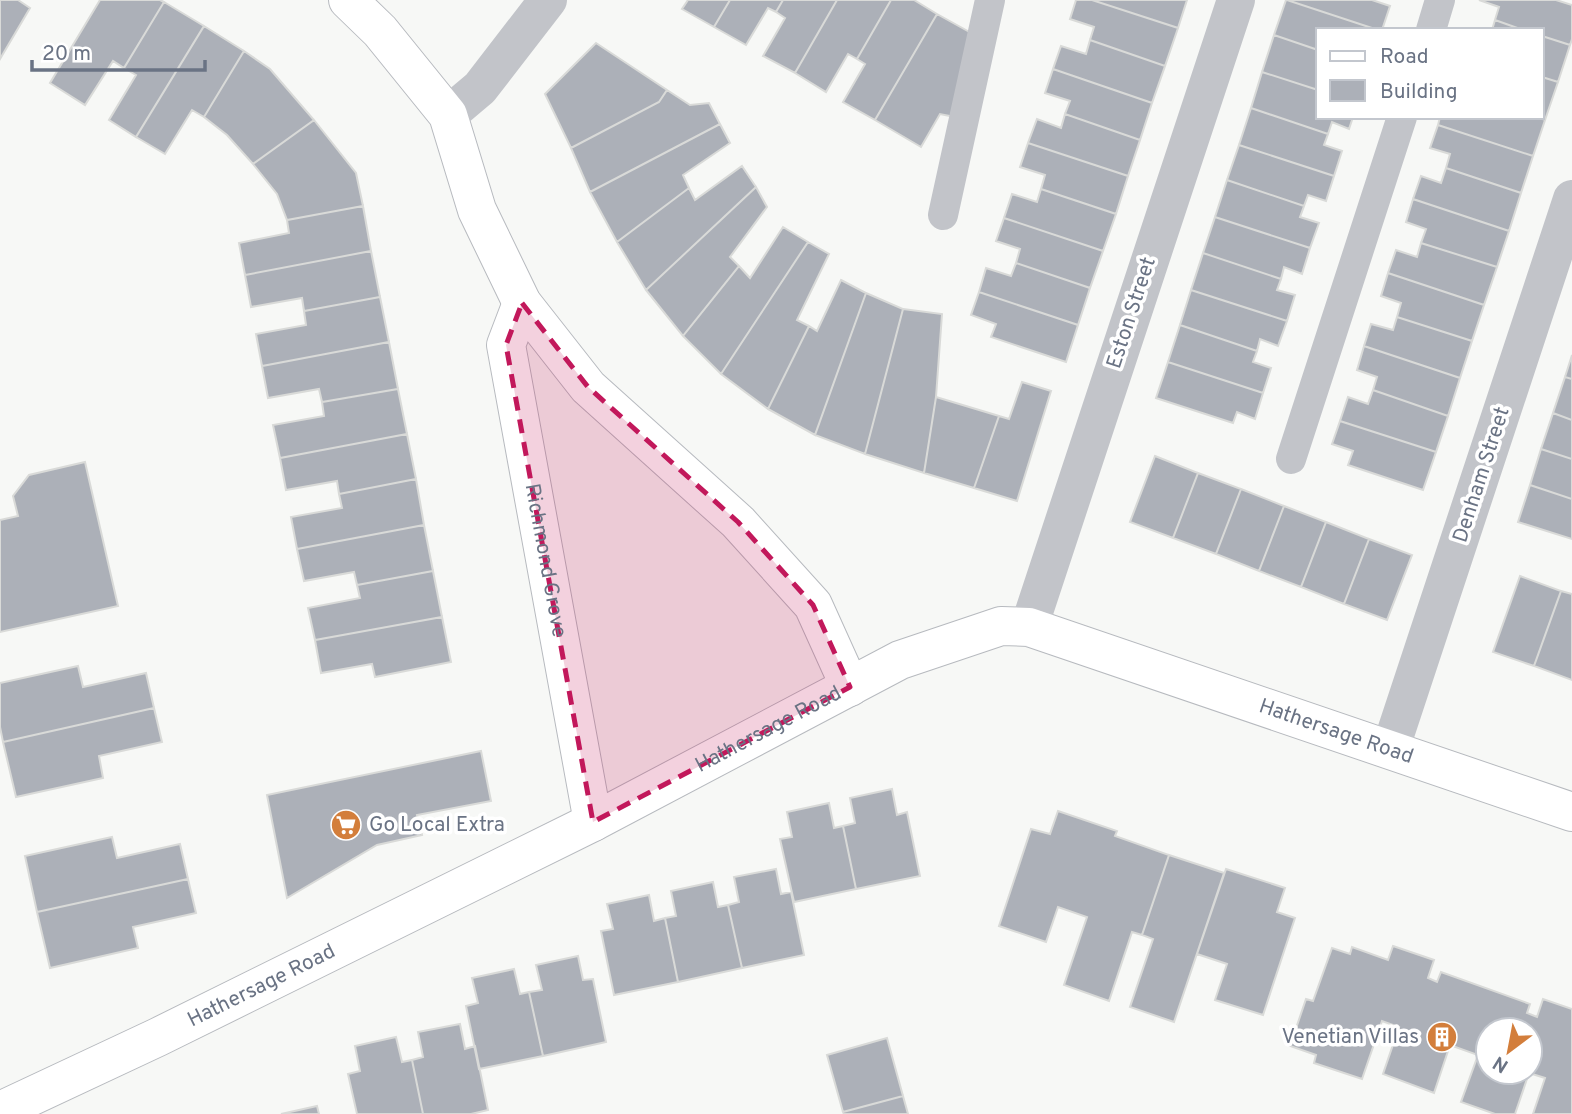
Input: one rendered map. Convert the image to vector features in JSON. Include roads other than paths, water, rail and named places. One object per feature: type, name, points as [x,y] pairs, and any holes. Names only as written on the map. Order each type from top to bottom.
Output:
[{"type":"street","points":[[348,0],[380,31],[448,115],[477,211],[522,303],[588,387],[738,522],[813,605],[850,687]]},
{"type":"street","points":[[448,115],[480,88],[548,0]]},
{"type":"street","name":"Eston Street","points":[[1029,627],[1236,0]]},
{"type":"street","name":"Denham Street","points":[[1390,750],[1572,199]]},
{"type":"street","name":"Richmond Grove","points":[[522,303],[506,345],[593,822]]},
{"type":"street","name":"Hathersage Road","points":[[0,1111],[44,1104],[158,1037],[593,822],[900,660],[1001,626],[1029,627],[1572,812]]},
{"type":"lane","points":[[943,215],[990,0]]},
{"type":"lane","points":[[1432,28],[1440,0]]},
{"type":"lane","points":[[1291,458],[1401,119]]},
{"type":"place","name":"Go Local Extra","points":[[346,825]]},
{"type":"place","name":"Venetian Villas","points":[[1442,1037]]}]
